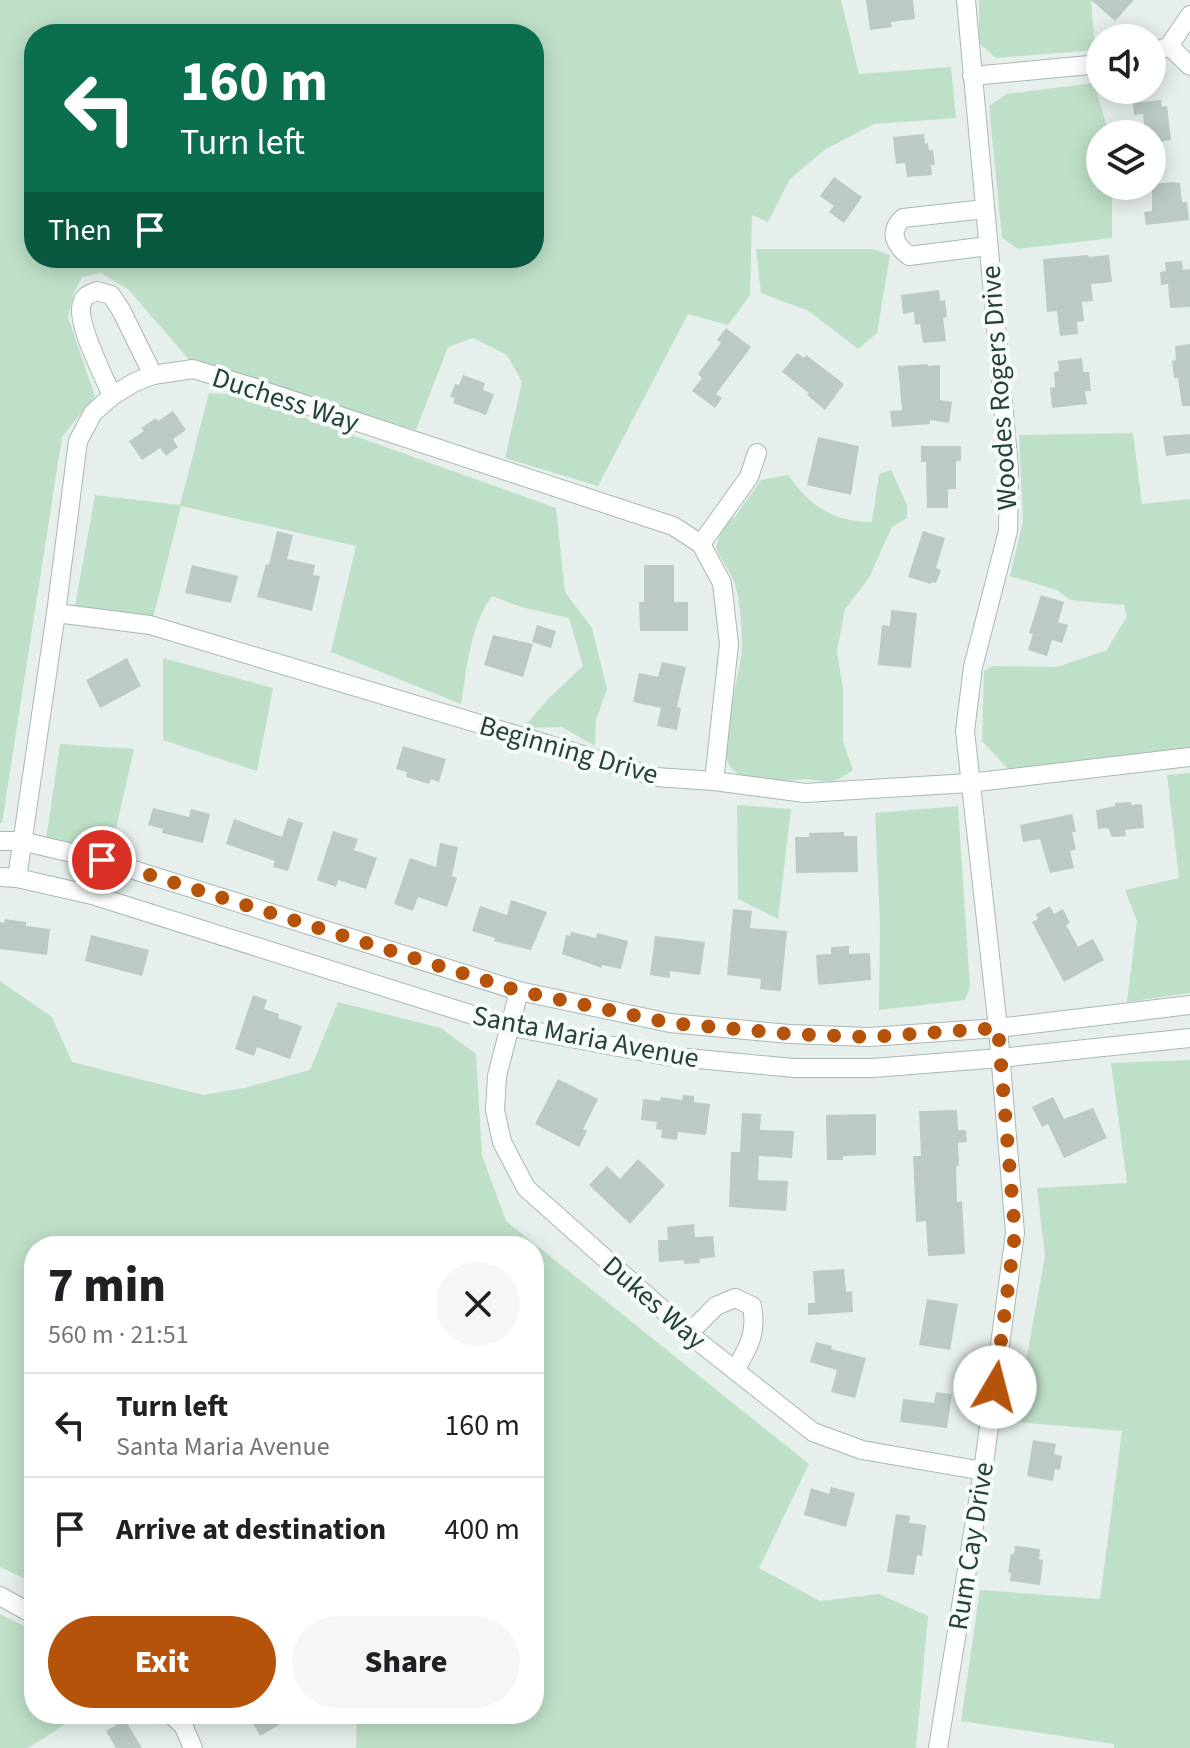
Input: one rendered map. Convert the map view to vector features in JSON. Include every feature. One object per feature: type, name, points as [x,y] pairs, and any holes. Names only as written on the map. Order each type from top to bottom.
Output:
[{"type":"street","name":"Woodes Rogers Drive","points":[[966,0],[1009,468],[1008,531],[973,667],[965,731],[1000,1058]]},
{"type":"street","points":[[1166,44],[1190,15]]},
{"type":"street","points":[[1166,53],[1190,66]]},
{"type":"street","points":[[972,76],[1086,65]]},
{"type":"street","points":[[985,209],[903,218],[897,223],[893,237],[896,246],[909,256],[988,246]]},
{"type":"street","points":[[112,396],[81,318],[81,304],[85,296],[97,291],[111,295],[153,375]]},
{"type":"street","name":"Duchess Way","points":[[8,878],[21,841],[56,613],[78,441],[93,413],[135,382],[153,375],[193,369],[673,526],[701,544]]},
{"type":"street","points":[[714,781],[729,644],[722,583],[701,544],[749,477],[757,453]]},
{"type":"street","name":"Beginning Drive","points":[[56,613],[150,625],[656,777],[805,793],[969,783],[1190,757]]},
{"type":"street","name":"Santa Maria Avenue","points":[[0,841],[21,841],[102,860],[519,991],[670,1023],[790,1034],[869,1037],[998,1028],[1190,1005]]},
{"type":"street","name":"Santa Maria Avenue","points":[[8,878],[92,895],[508,1026],[666,1056],[794,1068],[873,1068],[1190,1038]]},
{"type":"street","name":"Dukes Way","points":[[519,991],[497,1076],[495,1110],[502,1142],[526,1188],[689,1333],[813,1432],[862,1450],[983,1471]]},
{"type":"street","name":"Rum Cay Drive","points":[[938,1748],[983,1471],[1015,1233],[1000,1058]]},
{"type":"street","points":[[689,1333],[716,1306],[735,1298],[752,1306],[755,1325],[747,1350],[735,1370]]},
{"type":"street","points":[[0,1596],[24,1609]]},
{"type":"street","points":[[182,1724],[193,1748]]},
{"type":"green space","points":[[0,0],[841,0],[859,74],[951,67],[956,118],[874,124],[826,149],[790,179],[768,222],[752,215],[750,295],[728,325],[688,314],[598,486],[505,458],[522,382],[507,355],[473,338],[448,347],[416,430],[190,361],[128,289],[101,273],[82,277],[74,292],[68,317],[95,396],[62,437],[2,823]]},
{"type":"green space","points":[[979,0],[1091,0],[1093,24],[1086,24],[1086,51],[996,58],[979,43]]},
{"type":"green space","points":[[1086,84],[1086,104],[1100,104],[1105,120],[1086,120],[1086,200],[1112,200],[1112,238],[1018,249],[1002,238],[989,106],[1006,94]]},
{"type":"green space","points":[[756,249],[872,249],[890,255],[877,333],[858,349],[809,311],[761,293]]},
{"type":"green space","points":[[209,393],[240,395],[556,508],[565,592],[592,628],[607,689],[596,720],[595,746],[562,727],[523,728],[583,666],[569,618],[521,607],[492,596],[474,634],[461,704],[331,652],[356,546],[181,506],[153,618],[75,606],[95,495],[180,505]]},
{"type":"green space","points":[[1133,433],[1142,504],[1190,499],[1190,747],[1009,770],[982,741],[984,671],[992,666],[1057,667],[1107,650],[1127,616],[1124,605],[1070,600],[1057,590],[1010,576],[1023,521],[1019,435]]},
{"type":"green space","points":[[891,470],[907,505],[907,518],[892,527],[869,578],[845,609],[837,651],[843,690],[843,741],[853,770],[829,781],[759,780],[737,773],[726,759],[724,740],[740,665],[742,639],[735,586],[716,547],[724,522],[735,517],[761,480],[788,475],[805,495],[824,510],[846,519],[872,522],[879,474]]},
{"type":"green space","points":[[163,658],[273,688],[257,771],[163,740]]},
{"type":"green space","points":[[60,744],[134,749],[110,855],[46,840]]},
{"type":"green space","points":[[1190,773],[1190,993],[1127,1002],[1137,921],[1125,890],[1179,878],[1167,775]]},
{"type":"green space","points":[[737,805],[791,809],[778,919],[738,899]]},
{"type":"green space","points":[[958,806],[970,987],[965,1000],[879,1010],[880,925],[875,813]]},
{"type":"green space","points":[[0,981],[52,1017],[72,1062],[203,1095],[244,1088],[310,1070],[338,1002],[441,1028],[476,1054],[482,1155],[506,1221],[525,1236],[24,1236],[24,1578],[0,1567]]},
{"type":"green space","points":[[1190,1060],[1190,1748],[1114,1748],[1114,1744],[961,1721],[980,1590],[1100,1599],[1122,1431],[1015,1422],[1045,1256],[1037,1188],[1127,1183],[1111,1063]]},
{"type":"green space","points":[[544,1251],[809,1464],[759,1568],[820,1601],[879,1594],[928,1616],[916,1748],[356,1748],[357,1724],[544,1724]]},
{"type":"green space","points":[[0,1614],[24,1626],[24,1724],[65,1724],[28,1748],[0,1748]]},
{"type":"building","points":[[866,0],[913,0],[915,19],[891,22],[892,27],[870,30]]},
{"type":"building","points":[[1091,0],[1134,0],[1115,21]]},
{"type":"building","points":[[1133,104],[1167,106],[1171,140],[1166,141],[1166,120],[1144,120],[1143,114],[1134,115]]},
{"type":"building","points":[[924,134],[925,144],[928,143],[929,150],[933,150],[935,165],[931,165],[932,175],[907,177],[905,163],[896,164],[893,137]]},
{"type":"building","points":[[834,177],[862,197],[844,223],[829,212],[834,206],[820,196]]},
{"type":"building","points":[[1166,183],[1180,183],[1182,202],[1187,202],[1189,220],[1146,225],[1144,212],[1152,211],[1152,200],[1166,200]]},
{"type":"building","points":[[1109,255],[1112,282],[1091,284],[1093,301],[1082,302],[1084,321],[1077,322],[1078,334],[1060,336],[1057,311],[1047,312],[1043,259]]},
{"type":"building","points":[[1182,261],[1183,270],[1190,269],[1190,307],[1170,308],[1168,284],[1161,285],[1160,272],[1166,271],[1165,262]]},
{"type":"building","points":[[939,290],[940,301],[945,300],[947,317],[943,318],[946,341],[923,343],[920,324],[915,325],[914,312],[903,314],[901,295]]},
{"type":"building","points":[[726,328],[751,347],[716,394],[722,398],[715,408],[692,391],[702,378],[698,374],[721,343],[717,340]]},
{"type":"building","points":[[1190,344],[1190,406],[1182,406],[1172,361],[1176,360],[1175,346]]},
{"type":"building","points":[[797,353],[804,358],[806,355],[844,384],[825,410],[782,372]]},
{"type":"building","points":[[1082,358],[1083,372],[1089,372],[1091,391],[1085,391],[1087,404],[1052,408],[1050,388],[1055,387],[1054,372],[1059,371],[1058,361]]},
{"type":"building","points":[[940,365],[940,400],[952,402],[949,423],[930,420],[930,424],[892,427],[890,411],[902,410],[898,366]]},
{"type":"building","points":[[463,375],[485,383],[483,390],[494,394],[486,415],[453,403],[455,398],[450,397]]},
{"type":"building","points":[[173,411],[186,430],[173,439],[178,447],[166,456],[160,448],[142,460],[129,441],[144,431],[141,428]]},
{"type":"building","points":[[1190,434],[1190,453],[1166,456],[1163,436]]},
{"type":"building","points":[[818,437],[859,446],[851,495],[807,485]]},
{"type":"building","points":[[921,446],[961,446],[961,461],[956,461],[956,489],[948,489],[948,508],[927,508],[926,462],[921,462]]},
{"type":"building","points":[[277,531],[293,535],[287,559],[315,565],[313,575],[320,576],[312,611],[257,597]]},
{"type":"building","points":[[923,531],[945,538],[936,568],[941,570],[936,583],[931,584],[908,577]]},
{"type":"building","points":[[192,565],[238,576],[231,603],[185,593]]},
{"type":"building","points":[[644,565],[674,565],[674,602],[688,602],[688,631],[640,631],[639,602],[644,602]]},
{"type":"building","points":[[1041,595],[1064,602],[1058,622],[1068,625],[1062,643],[1052,640],[1047,656],[1028,650],[1033,634],[1029,633]]},
{"type":"building","points":[[891,610],[917,613],[911,668],[878,665],[882,625],[890,626]]},
{"type":"building","points":[[537,625],[556,631],[551,648],[532,642]]},
{"type":"building","points":[[493,635],[533,644],[523,677],[484,665]]},
{"type":"building","points":[[127,658],[141,686],[100,708],[86,680]]},
{"type":"building","points":[[662,662],[686,667],[677,707],[681,708],[677,730],[657,726],[661,708],[633,702],[639,673],[658,677]]},
{"type":"building","points":[[403,746],[446,759],[439,782],[431,779],[429,784],[406,777],[407,772],[396,769]]},
{"type":"building","points":[[1131,802],[1131,805],[1142,804],[1144,828],[1125,830],[1126,836],[1112,837],[1108,828],[1098,829],[1096,810],[1115,806],[1115,803]]},
{"type":"building","points":[[153,808],[189,817],[191,809],[210,814],[203,843],[162,833],[163,829],[148,825]]},
{"type":"building","points":[[1072,814],[1076,850],[1070,851],[1074,868],[1050,873],[1040,839],[1023,842],[1020,825]]},
{"type":"building","points":[[288,818],[303,823],[288,871],[273,867],[275,861],[226,844],[234,819],[282,837]]},
{"type":"building","points":[[333,831],[358,839],[354,850],[377,858],[366,889],[338,880],[336,887],[317,880]]},
{"type":"building","points":[[844,832],[844,836],[857,836],[858,872],[796,873],[795,837],[809,837],[809,833]]},
{"type":"building","points":[[440,843],[458,847],[452,876],[457,878],[447,907],[418,897],[413,911],[394,904],[410,858],[436,867]]},
{"type":"building","points":[[511,900],[547,912],[531,950],[494,941],[495,938],[472,931],[480,906],[507,915]]},
{"type":"building","points":[[1050,906],[1054,914],[1063,909],[1070,923],[1066,925],[1078,947],[1093,939],[1104,960],[1064,982],[1032,922],[1038,919],[1036,914]]},
{"type":"building","points":[[733,909],[752,911],[750,928],[787,931],[781,991],[760,989],[761,979],[727,975]]},
{"type":"building","points":[[5,919],[50,929],[47,955],[0,949],[0,922],[4,923]]},
{"type":"building","points":[[571,932],[596,938],[597,933],[628,941],[621,969],[602,965],[602,968],[562,954],[566,935],[570,936]]},
{"type":"building","points":[[91,935],[149,950],[142,976],[85,961]]},
{"type":"building","points":[[655,936],[705,942],[700,975],[670,971],[670,978],[650,975]]},
{"type":"building","points":[[849,946],[849,954],[870,953],[871,980],[818,985],[816,955],[831,954],[831,947]]},
{"type":"building","points":[[253,995],[267,1000],[264,1009],[279,1014],[278,1018],[302,1026],[290,1059],[257,1047],[254,1056],[235,1049]]},
{"type":"building","points":[[558,1079],[598,1099],[583,1129],[587,1131],[579,1147],[535,1124]]},
{"type":"building","points":[[683,1095],[694,1096],[694,1102],[710,1104],[706,1135],[678,1132],[677,1140],[661,1138],[662,1130],[656,1129],[657,1122],[641,1120],[643,1099],[660,1101],[661,1097],[682,1100]]},
{"type":"building","points":[[1053,1097],[1064,1119],[1093,1108],[1107,1138],[1064,1158],[1048,1124],[1042,1127],[1032,1107]]},
{"type":"building","points":[[957,1110],[958,1130],[966,1130],[967,1142],[958,1143],[959,1166],[956,1166],[957,1202],[962,1201],[965,1254],[928,1256],[926,1221],[916,1222],[913,1156],[921,1156],[919,1111]]},
{"type":"building","points":[[742,1113],[761,1114],[760,1130],[794,1131],[792,1158],[759,1156],[758,1180],[788,1181],[786,1211],[729,1207],[731,1152],[740,1152]]},
{"type":"building","points":[[876,1114],[876,1155],[827,1160],[826,1115]]},
{"type":"building","points":[[638,1159],[665,1185],[630,1224],[589,1185],[607,1166],[620,1179]]},
{"type":"building","points":[[694,1224],[695,1237],[713,1236],[715,1257],[699,1259],[700,1263],[684,1264],[684,1260],[659,1262],[658,1240],[668,1240],[667,1227]]},
{"type":"building","points":[[844,1269],[846,1292],[852,1291],[853,1312],[808,1315],[808,1303],[815,1303],[813,1271]]},
{"type":"building","points":[[927,1299],[958,1304],[950,1350],[919,1345]]},
{"type":"building","points":[[816,1342],[866,1358],[855,1398],[831,1392],[837,1370],[810,1362]]},
{"type":"building","points":[[936,1392],[952,1394],[947,1428],[900,1422],[903,1399],[934,1403]]},
{"type":"building","points":[[1033,1440],[1056,1444],[1054,1454],[1062,1456],[1060,1470],[1055,1469],[1053,1481],[1027,1476]]},
{"type":"building","points":[[831,1487],[855,1493],[846,1527],[804,1515],[811,1488],[829,1494]]},
{"type":"building","points":[[896,1514],[910,1516],[909,1523],[926,1525],[922,1556],[917,1555],[914,1575],[887,1572]]},
{"type":"building","points":[[1015,1546],[1040,1549],[1039,1559],[1043,1560],[1040,1585],[1010,1581],[1011,1573],[1008,1573]]},
{"type":"building","points":[[118,1724],[127,1724],[142,1748],[116,1748],[106,1731]]},
{"type":"building","points":[[253,1724],[278,1724],[279,1725],[260,1736]]},
{"type":"route","points":[[102,860],[519,991],[670,1023],[790,1034],[869,1037],[998,1028],[1015,1233],[995,1387]]}]
